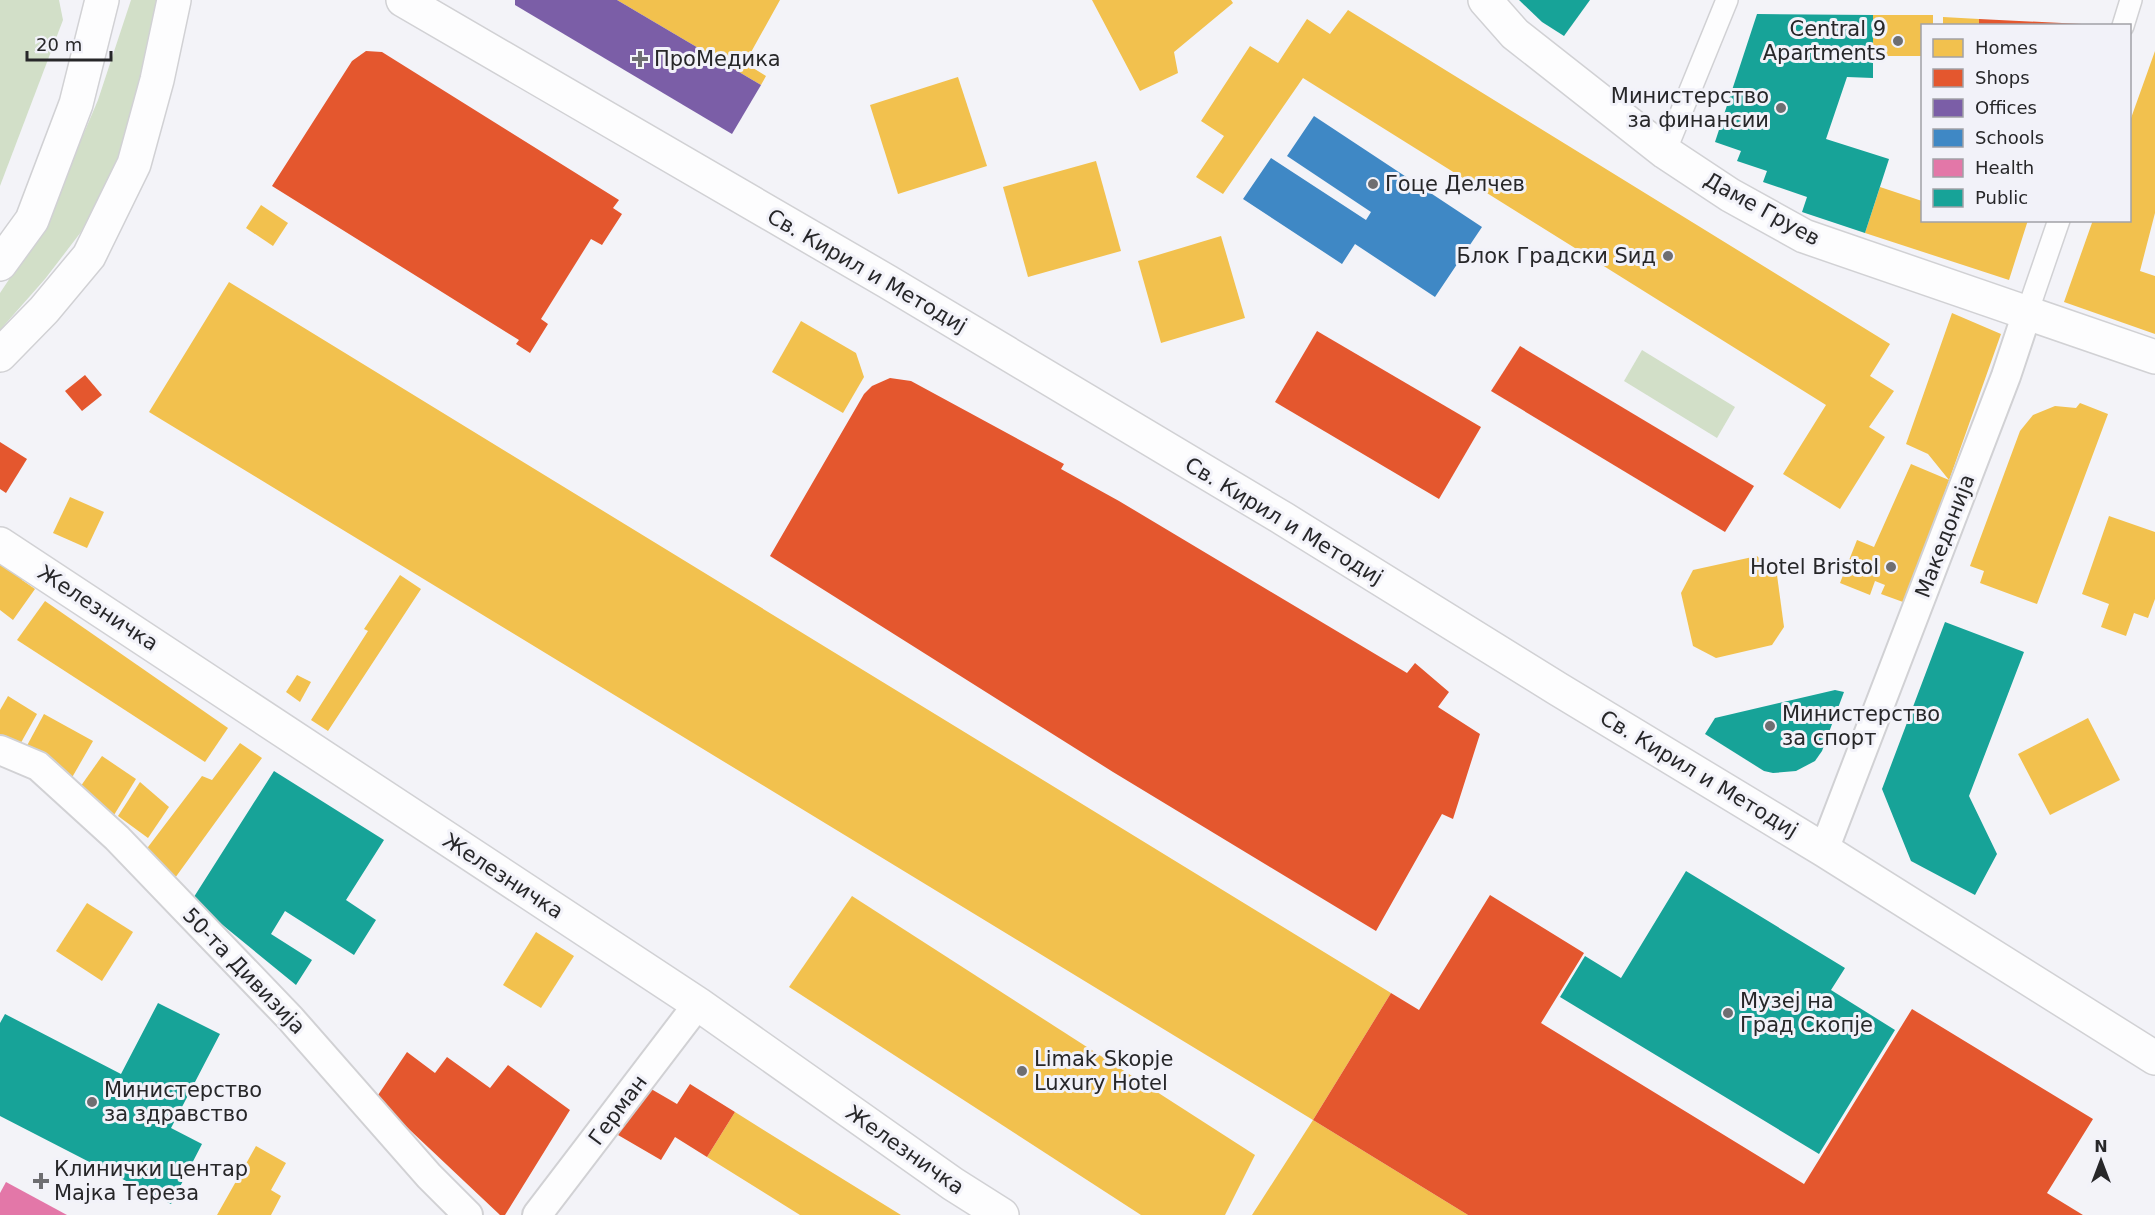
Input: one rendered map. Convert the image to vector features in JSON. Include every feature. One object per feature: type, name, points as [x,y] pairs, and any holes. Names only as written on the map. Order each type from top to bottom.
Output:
[{"type":"street","points":[[0,355],[44,310],[89,256],[134,164],[157,80],[174,0]]},
{"type":"street","name":"Св. Кирил и Методиј","points":[[403,0],[898,288],[1284,519],[1824,850],[2155,1058]]},
{"type":"street","name":"Даме Груев","points":[[1485,0],[1515,34],[1665,152],[1730,195],[1804,236],[2155,357]]},
{"type":"street","points":[[1665,152],[1727,0]]},
{"type":"street","points":[[2124,24],[2131,0]]},
{"type":"street","points":[[0,264],[32,220],[76,104],[94,10]]},
{"type":"street","name":"Македонија","points":[[1824,850],[2006,376],[2058,222]]},
{"type":"street","name":"Железничка","points":[[0,544],[698,1004],[953,1184],[1002,1215]]},
{"type":"street","name":"50-та Дивизија","points":[[0,750],[38,766],[117,838],[290,1018],[429,1176],[468,1215]]},
{"type":"street","name":"Герман","points":[[537,1215],[698,1004]]},
{"type":"green space","points":[[0,0],[59,0],[63,20],[0,186]]},
{"type":"green space","points":[[131,0],[160,0],[150,55],[117,164],[81,232],[45,279],[0,330],[0,293],[44,227],[98,100]]},
{"type":"green space","points":[[1642,350],[1735,407],[1717,438],[1624,381]]},
{"type":"building: Homes","points":[[617,0],[780,0],[745,63],[766,76],[761,85]]},
{"type":"building: Homes","points":[[1092,0],[1231,0],[1233,3],[1174,52],[1178,73],[1140,91]]},
{"type":"building: Homes","name":"Блок Градски Sид","points":[[1348,10],[1890,344],[1870,376],[1894,391],[1869,427],[1885,437],[1840,509],[1783,474],[1826,405],[1303,78],[1223,194],[1196,177],[1224,136],[1201,121],[1250,46],[1278,63],[1307,19],[1330,34]]},
{"type":"building: Homes","name":"Central 9 Apartments","points":[[1873,15],[1933,15],[1933,24],[1921,24],[1921,56],[1873,56]]},
{"type":"building: Homes","points":[[1943,17],[1979,19],[1979,24],[1943,24]]},
{"type":"building: Homes","points":[[2155,51],[2155,213],[2140,271],[2155,276],[2155,334],[2064,302],[2092,222],[2131,222],[2131,118]]},
{"type":"building: Homes","points":[[958,77],[987,166],[898,194],[870,105]]},
{"type":"building: Homes","points":[[1096,161],[1121,251],[1028,277],[1003,187]]},
{"type":"building: Homes","points":[[1880,187],[1921,201],[1921,222],[2027,222],[2009,280],[1865,233]]},
{"type":"building: Homes","points":[[261,205],[288,223],[273,246],[246,228]]},
{"type":"building: Homes","points":[[1221,236],[1245,318],[1161,343],[1138,261]]},
{"type":"building: Homes","points":[[229,282],[1391,993],[1313,1120],[149,412]]},
{"type":"building: Homes","points":[[1952,313],[2001,334],[1925,548],[1903,602],[1881,594],[1885,585],[1875,581],[1870,595],[1840,583],[1857,540],[1874,547],[1911,464],[1949,480],[1928,454],[1906,444]]},
{"type":"building: Homes","points":[[801,321],[856,353],[864,377],[843,413],[772,372]]},
{"type":"building: Homes","points":[[2080,403],[2108,414],[2037,604],[1980,583],[1984,571],[1970,566],[2020,431],[2033,415],[2055,406],[2076,408]]},
{"type":"building: Homes","points":[[70,497],[104,512],[87,548],[53,533]]},
{"type":"building: Homes","points":[[2109,516],[2155,532],[2155,599],[2148,618],[2134,613],[2126,636],[2101,627],[2109,604],[2082,594]]},
{"type":"building: Homes","points":[[1757,556],[1777,575],[1784,627],[1772,645],[1716,658],[1693,646],[1681,593],[1693,570]]},
{"type":"building: Homes","points":[[5,559],[26,574],[22,580],[35,589],[13,620],[0,610],[0,565]]},
{"type":"building: Homes","points":[[400,575],[421,589],[328,731],[311,720],[368,631],[364,629]]},
{"type":"building: Homes","points":[[45,601],[228,728],[205,762],[17,640]]},
{"type":"building: Homes","points":[[297,675],[311,682],[300,702],[286,692]]},
{"type":"building: Homes","points":[[8,696],[37,714],[18,748],[0,739],[0,710]]},
{"type":"building: Homes","points":[[44,714],[93,741],[70,781],[23,753]]},
{"type":"building: Homes","points":[[2088,718],[2120,780],[2050,815],[2018,754]]},
{"type":"building: Homes","points":[[240,743],[262,758],[175,878],[145,851],[202,776],[212,780]]},
{"type":"building: Homes","points":[[102,756],[136,779],[114,815],[78,790]]},
{"type":"building: Homes","points":[[140,782],[169,807],[148,838],[118,816]]},
{"type":"building: Homes","name":"Limak Skopje Luxury Hotel","points":[[852,896],[1255,1155],[1225,1215],[1141,1215],[789,987]]},
{"type":"building: Homes","points":[[87,903],[133,932],[102,981],[56,951]]},
{"type":"building: Homes","points":[[536,932],[574,956],[541,1008],[503,985]]},
{"type":"building: Homes","points":[[735,1112],[901,1215],[800,1215],[707,1157]]},
{"type":"building: Homes","points":[[1313,1120],[1468,1215],[1252,1215]]},
{"type":"building: Homes","points":[[256,1146],[286,1163],[271,1190],[281,1196],[271,1215],[217,1215]]},
{"type":"building: Shops","points":[[1979,19],[2082,24],[1979,24]]},
{"type":"building: Shops","points":[[366,51],[382,52],[619,200],[613,208],[622,214],[602,245],[591,239],[541,319],[548,324],[530,353],[516,344],[519,340],[272,186],[352,61]]},
{"type":"building: Shops","points":[[1317,331],[1481,427],[1439,499],[1275,402]]},
{"type":"building: Shops","points":[[1520,346],[1754,486],[1725,532],[1491,391]]},
{"type":"building: Shops","points":[[85,375],[102,395],[82,411],[65,391]]},
{"type":"building: Shops","points":[[890,378],[911,381],[1064,464],[1061,469],[1119,501],[1407,673],[1415,663],[1449,692],[1438,707],[1480,734],[1453,819],[1442,814],[1376,931],[1113,772],[770,556],[864,394],[872,386]]},
{"type":"building: Shops","points":[[0,442],[27,459],[6,493],[0,489]]},
{"type":"building: Shops","points":[[1490,895],[1584,953],[1541,1023],[1804,1184],[1912,1009],[2093,1119],[2047,1193],[2083,1215],[1468,1215],[1313,1120],[1391,993],[1419,1010]]},
{"type":"building: Shops","points":[[407,1052],[435,1073],[447,1057],[490,1088],[508,1065],[570,1110],[505,1215],[500,1215],[376,1098]]},
{"type":"building: Shops","points":[[690,1084],[735,1112],[707,1157],[675,1137],[661,1160],[618,1135],[646,1086],[677,1104]]},
{"type":"building: Offices","points":[[515,0],[617,0],[761,85],[732,134],[515,5]]},
{"type":"building: Schools","name":"Гоце Делчев","points":[[1314,116],[1482,227],[1435,297],[1355,244],[1342,264],[1243,199],[1271,158],[1366,220],[1371,212],[1287,156]]},
{"type":"building: Health","points":[[6,1182],[67,1215],[0,1215],[0,1193]]},
{"type":"building: Public","points":[[1519,0],[1590,0],[1564,36],[1542,22]]},
{"type":"building: Public","name":"Министерство за финансии","points":[[1757,14],[1873,15],[1873,78],[1847,77],[1826,139],[1889,159],[1865,233],[1802,212],[1807,197],[1763,182],[1767,171],[1737,161],[1741,151],[1715,142]]},
{"type":"building: Public","points":[[1945,622],[2024,652],[1969,796],[1997,854],[1975,895],[1911,861],[1882,789]]},
{"type":"building: Public","name":"Министерство за спорт","points":[[1835,690],[1844,692],[1822,751],[1815,761],[1796,771],[1773,773],[1764,771],[1705,734],[1715,718]]},
{"type":"building: Public","points":[[274,771],[384,840],[346,900],[376,920],[354,955],[285,911],[271,934],[312,960],[296,985],[192,900]]},
{"type":"building: Public","name":"Музеј на Град Скопје","points":[[1686,871],[1845,968],[1831,990],[1895,1030],[1819,1154],[1560,997],[1585,956],[1621,978]]},
{"type":"building: Public","name":"Министерство за здравство","points":[[158,1003],[220,1034],[171,1128],[202,1144],[171,1204],[0,1116],[0,1023],[5,1014],[121,1074]]},
{"type":"place","name":"Central 9 Apartments","points":[[1898,41]]},
{"type":"place","name":"ПроМедика","points":[[640,59]]},
{"type":"place","name":"Министерство за финансии","points":[[1781,108]]},
{"type":"place","name":"Гоце Делчев","points":[[1373,184]]},
{"type":"place","name":"Блок Градски Sид","points":[[1668,256]]},
{"type":"place","name":"Hotel Bristol","points":[[1891,567]]},
{"type":"place","name":"Министерство за спорт","points":[[1770,726]]},
{"type":"place","name":"Музеј на Град Скопје","points":[[1728,1013]]},
{"type":"place","name":"Limak Skopje Luxury Hotel","points":[[1022,1071]]},
{"type":"place","name":"Министерство за здравство","points":[[92,1102]]},
{"type":"place","name":"Клинички центар Мајка Тереза","points":[[41,1181]]}]
